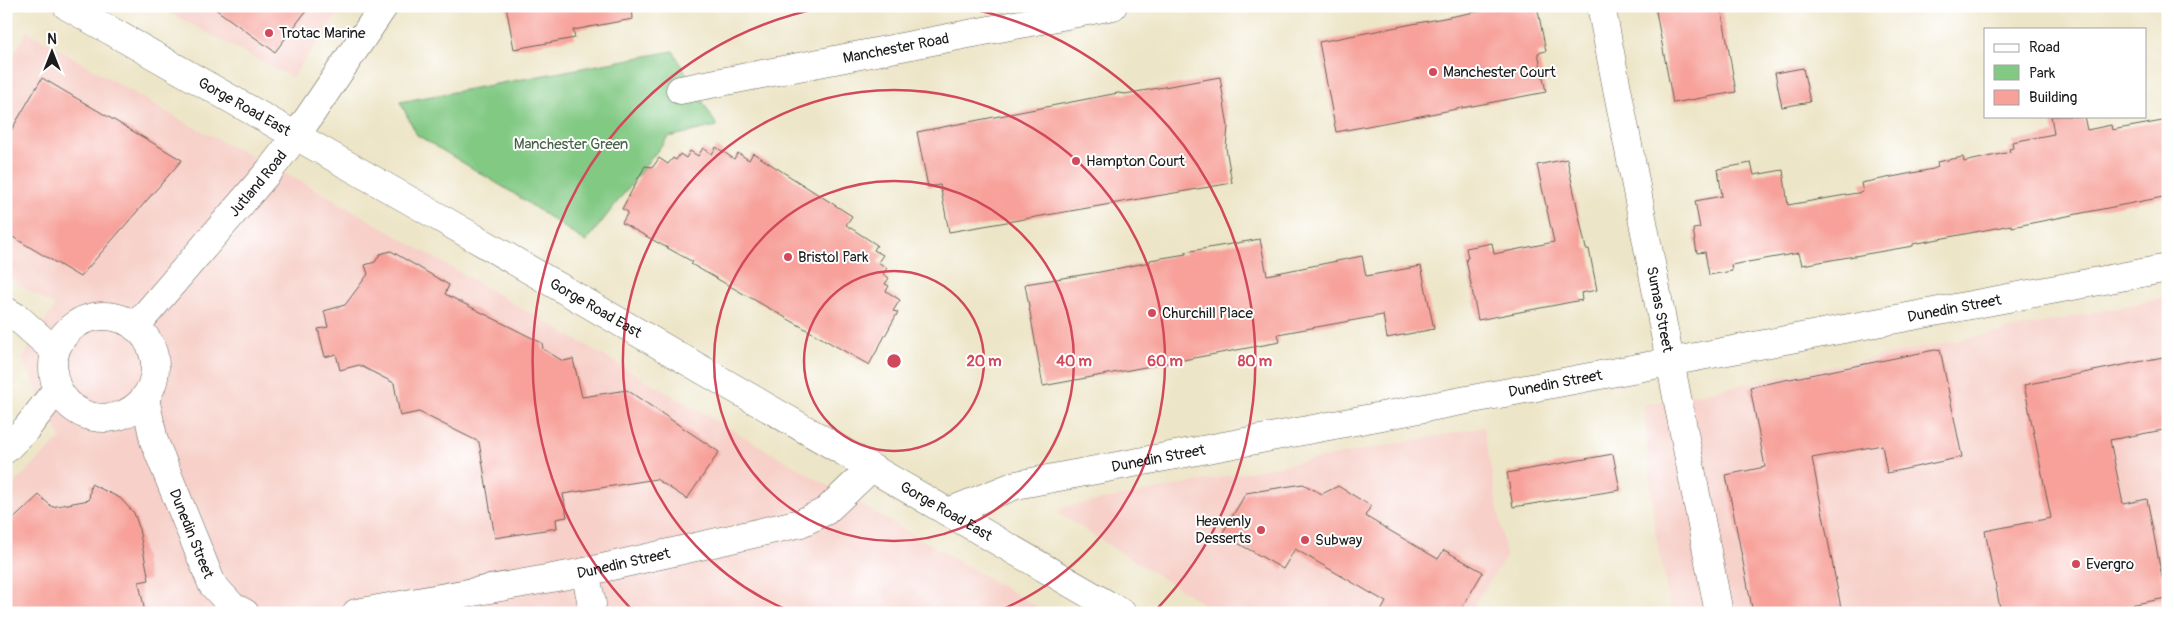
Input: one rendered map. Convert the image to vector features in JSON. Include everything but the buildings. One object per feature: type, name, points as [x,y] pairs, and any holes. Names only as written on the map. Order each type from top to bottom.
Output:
[{"type":"street","name":"Gorge Road East","points":[[67,6],[423,208],[1122,613]]},
{"type":"street","name":"Jutland Road","points":[[136,327],[253,192],[296,136],[384,6]]},
{"type":"street","name":"Manchester Road","points":[[680,90],[1113,6]]},
{"type":"street","name":"Sumas Street","points":[[1601,6],[1719,613]]},
{"type":"street","name":"Dunedin Street","points":[[948,512],[1016,485],[2168,268]]},
{"type":"street","points":[[12,314],[55,352]]},
{"type":"street","points":[[109,316],[129,322],[136,327],[148,340],[154,355],[156,370],[152,385],[145,398],[135,409],[106,419],[89,417],[66,399],[52,364],[61,339],[70,329],[88,318],[109,316]]},
{"type":"street","name":"Dunedin Street","points":[[145,398],[154,441],[212,584],[232,606],[245,613]]},
{"type":"street","points":[[6,449],[26,429],[66,399]]},
{"type":"street","name":"Dunedin Street","points":[[122,415],[154,441]]},
{"type":"street","name":"Dunedin Street","points":[[356,613],[585,572],[801,523],[826,511],[871,468]]},
{"type":"street","points":[[585,572],[590,608]]},
{"type":"shaded area","points":[[157,6],[343,6],[292,78]]},
{"type":"shaded area","points":[[27,31],[186,123],[319,191],[1048,613],[6,613],[6,491],[61,438],[22,359],[55,306],[6,277],[6,69]]},
{"type":"shaded area","points":[[2168,297],[2168,613],[1672,613],[1655,532],[1644,405]]},
{"type":"shaded area","points":[[1484,427],[1506,557],[1468,613],[1218,613],[1058,513],[1065,507]]},
{"type":"green space","name":"Manchester Green","points":[[673,51],[717,126],[668,137],[586,242],[513,193],[417,135],[400,102]]},
{"type":"place","name":"Trotac Marine","points":[[269,33]]},
{"type":"place","name":"Manchester Court","points":[[1433,72]]},
{"type":"place","name":"Hampton Court","points":[[1076,161]]},
{"type":"place","name":"Bristol Park","points":[[788,257]]},
{"type":"place","name":"Churchill Place","points":[[1152,313]]},
{"type":"place","name":"Heavenly Desserts","points":[[1261,530]]},
{"type":"place","name":"Subway","points":[[1305,540]]},
{"type":"place","name":"Evergro","points":[[2076,564]]}]
